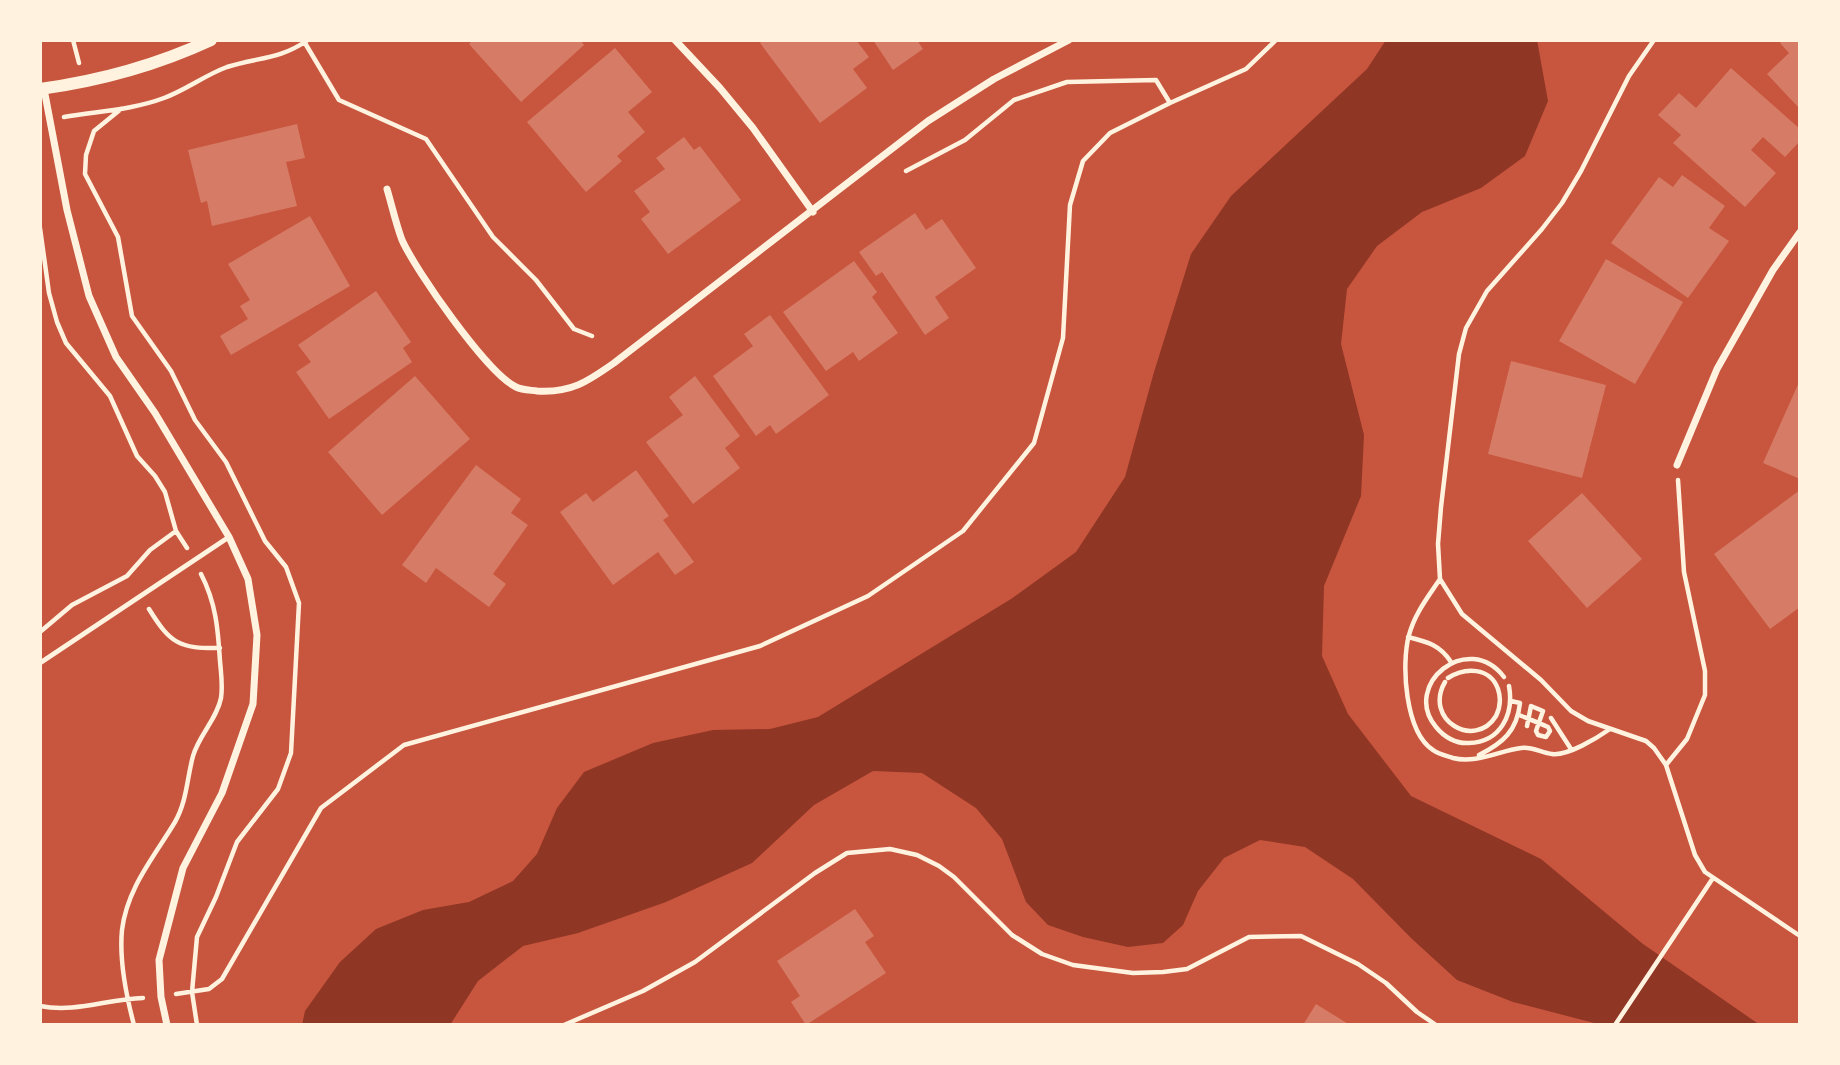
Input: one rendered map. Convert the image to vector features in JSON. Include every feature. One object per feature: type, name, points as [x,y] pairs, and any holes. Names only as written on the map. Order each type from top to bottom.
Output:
[{"type":"street","points":[[167,1025],[161,997],[159,960],[183,868],[222,793],[253,704],[257,635],[248,579],[229,537],[155,413],[116,357],[89,296],[67,210],[42,89],[134,69],[186,52],[211,40]]},
{"type":"street","points":[[674,40],[753,128],[813,212]]},
{"type":"street","points":[[387,189],[402,240],[424,279],[484,359],[516,387],[549,392],[567,390],[585,383],[614,363],[928,121],[966,95],[1069,40]]},
{"type":"street","points":[[1677,465],[1717,369],[1773,270],[1800,232]]},
{"type":"lane","points":[[40,663],[229,537]]},
{"type":"path","points":[[40,1006],[70,1009],[127,998],[161,997],[209,989],[222,979],[321,808],[404,745],[760,646],[868,596],[963,531],[1034,443],[1063,338],[1070,205],[1083,161],[1110,134],[1246,69],[1276,40]]},
{"type":"path","points":[[1654,40],[1629,76],[1562,203],[1487,291],[1466,328],[1459,354],[1441,506],[1438,544],[1440,579],[1452,601],[1472,624],[1541,680],[1571,710],[1588,721],[1646,741],[1660,754],[1695,855],[1705,872],[1800,936]]},
{"type":"path","points":[[50,119],[144,104],[167,97],[228,67],[272,58],[306,41],[339,100],[426,139],[493,237],[536,280],[574,330],[592,337]]},
{"type":"path","points":[[906,171],[965,140],[1014,100],[1067,82],[1156,80],[1170,103]]},
{"type":"path","points":[[40,228],[50,293],[57,322],[66,343],[110,396],[137,456],[155,476],[164,492],[176,531],[212,594],[217,617],[221,700],[193,757],[184,802],[175,821],[147,862],[130,896],[122,929],[121,950],[127,998],[134,1025]]},
{"type":"path","points":[[1666,765],[1687,739],[1705,695],[1705,671],[1684,572],[1677,465]]},
{"type":"path","points":[[40,632],[72,605],[127,576],[150,550],[176,531]]},
{"type":"path","points":[[127,576],[170,638],[194,649],[220,648]]},
{"type":"path","points":[[1440,579],[1417,613],[1408,637],[1405,666],[1410,716],[1419,736],[1433,750],[1455,758],[1471,760],[1525,747],[1556,755],[1594,740],[1610,729]]},
{"type":"path","points":[[1408,637],[1443,649],[1451,663]]},
{"type":"path","points":[[1499,693],[1509,689],[1511,701],[1510,713],[1503,726],[1493,736],[1467,744],[1453,740],[1438,730],[1427,709],[1431,682],[1439,671],[1451,663],[1478,659],[1504,677]]},
{"type":"path","points":[[1489,676],[1496,669]]},
{"type":"path","points":[[1469,670],[1489,676],[1499,693],[1498,711],[1493,720],[1481,728],[1465,730],[1447,722],[1439,703],[1440,693],[1447,680],[1469,670]]},
{"type":"path","points":[[1471,760],[1506,737],[1519,715],[1520,703],[1511,701]]},
{"type":"path","points":[[1527,726],[1531,706],[1543,711],[1536,731],[1542,738],[1546,737],[1553,720],[1572,749]]},
{"type":"path","points":[[1519,715],[1548,727]]},
{"type":"path","points":[[1438,730],[1447,722]]},
{"type":"path","points":[[1481,728],[1486,739]]},
{"type":"path","points":[[564,1025],[574,1018],[607,1008],[643,991],[695,962],[815,873],[847,853],[890,849],[917,855],[939,866],[954,877],[1012,935],[1042,954],[1073,965],[1133,974],[1187,969],[1249,937],[1301,936],[1358,964],[1386,983],[1417,1012],[1436,1025]]},
{"type":"path","points":[[1615,1025],[1713,878]]},
{"type":"shaded area","points":[[1386,40],[1537,40],[1548,101],[1525,156],[1481,188],[1422,212],[1377,246],[1347,289],[1341,344],[1364,435],[1361,496],[1324,586],[1322,656],[1348,714],[1411,796],[1541,859],[1643,944],[1760,1025],[1602,1025],[1513,1002],[1457,980],[1353,879],[1305,847],[1260,840],[1224,858],[1198,891],[1183,925],[1163,943],[1128,947],[1083,937],[1048,925],[1026,902],[1002,839],[976,808],[922,773],[873,771],[814,805],[752,863],[666,902],[578,933],[523,946],[478,981],[450,1025],[302,1025],[305,1011],[340,962],[376,929],[423,910],[469,902],[513,881],[537,854],[557,808],[584,772],[653,743],[713,730],[770,729],[818,717],[1011,599],[1076,552],[1125,477],[1191,254],[1231,196],[1367,69]]},
{"type":"building","points":[[473,40],[580,40],[584,45],[521,102],[469,44]]},
{"type":"building","points":[[764,40],[856,40],[869,57],[853,69],[867,88],[820,123],[760,43]]},
{"type":"building","points":[[873,40],[917,40],[923,49],[893,70]]},
{"type":"building","points":[[1783,40],[1800,40],[1800,109],[1767,74],[1789,53],[1780,43]]},
{"type":"building","points":[[615,48],[652,92],[628,112],[645,132],[617,156],[622,161],[586,192],[527,122]]},
{"type":"building","points":[[1731,68],[1800,129],[1800,141],[1785,157],[1763,137],[1751,150],[1776,173],[1745,207],[1673,143],[1681,135],[1658,115],[1679,93],[1696,108]]},
{"type":"building","points":[[297,124],[305,158],[286,162],[297,206],[212,226],[207,201],[201,203],[188,150]]},
{"type":"building","points":[[684,137],[694,150],[700,146],[741,200],[668,254],[641,219],[650,212],[634,191],[665,169],[656,158]]},
{"type":"building","points":[[1682,175],[1725,206],[1709,228],[1729,241],[1688,298],[1611,243],[1659,177],[1673,187]]},
{"type":"building","points":[[915,213],[926,230],[942,219],[976,268],[935,297],[949,318],[925,335],[882,272],[876,276],[859,252]]},
{"type":"building","points":[[310,216],[350,286],[231,355],[220,336],[248,319],[240,306],[250,300],[228,264]]},
{"type":"building","points":[[1606,259],[1683,302],[1635,384],[1559,341]]},
{"type":"building","points":[[854,261],[877,292],[872,297],[898,333],[859,361],[853,352],[826,371],[783,312]]},
{"type":"building","points":[[376,291],[411,342],[403,348],[412,362],[329,419],[296,372],[311,362],[298,345]]},
{"type":"building","points":[[770,315],[829,395],[776,434],[770,425],[756,436],[713,376],[753,346],[744,334]]},
{"type":"building","points":[[1511,361],[1606,385],[1582,478],[1488,454]]},
{"type":"building","points":[[415,376],[470,439],[382,515],[328,452]]},
{"type":"building","points":[[695,376],[740,436],[725,448],[740,468],[693,504],[646,442],[683,415],[669,397]]},
{"type":"building","points":[[1800,380],[1800,479],[1763,463]]},
{"type":"building","points":[[476,465],[521,499],[511,513],[528,525],[493,574],[506,584],[489,607],[436,568],[426,583],[402,565]]},
{"type":"building","points":[[636,470],[669,516],[663,520],[694,562],[675,575],[658,552],[613,585],[560,512],[586,493],[593,502]]},
{"type":"building","points":[[1800,490],[1800,607],[1770,629],[1714,554]]},
{"type":"building","points":[[1582,493],[1642,559],[1587,608],[1528,541]]},
{"type":"building","points":[[855,909],[874,936],[865,942],[886,973],[806,1025],[791,1002],[800,996],[777,961]]},
{"type":"building","points":[[1316,1004],[1350,1025],[1303,1025]]}]
